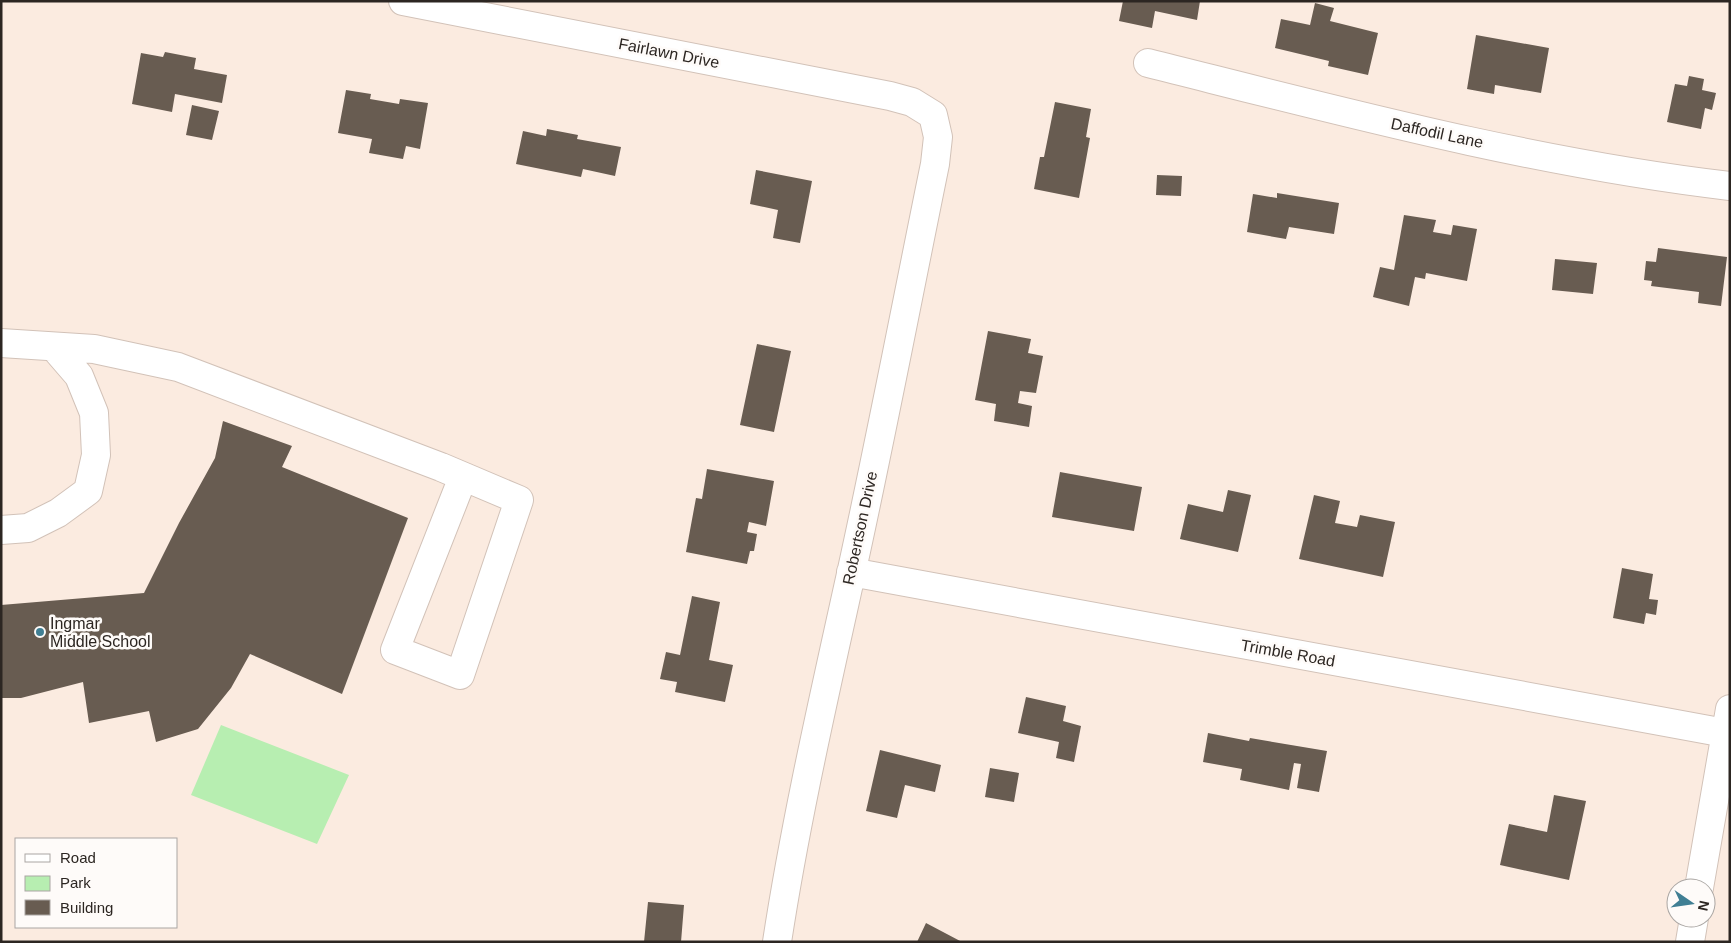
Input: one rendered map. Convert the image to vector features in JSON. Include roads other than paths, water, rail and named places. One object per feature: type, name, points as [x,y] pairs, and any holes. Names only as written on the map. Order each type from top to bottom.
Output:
[{"type":"street","name":"Fairlawn Drive","points":[[402,1],[890,96],[912,102],[933,115]]},
{"type":"street","name":"Daffodil Lane","points":[[1148,63],[1375,120],[1548,157],[1681,180],[1730,186]]},
{"type":"street","name":"Robertson Drive","points":[[777,942],[785,888],[814,739],[851,572],[934,164],[938,137],[933,115]]},
{"type":"street","points":[[1,343],[94,349],[178,367],[463,477],[519,500],[460,675],[395,650],[463,477]]},
{"type":"street","points":[[1,530],[28,528],[58,514],[88,490],[96,455],[94,413],[79,376],[54,346]]},
{"type":"street","name":"Trimble Road","points":[[851,572],[1728,721]]},
{"type":"street","points":[[1701,878],[1728,721]]},
{"type":"street","points":[[1690,942],[1692,928]]},
{"type":"place","name":"Ingmar Middle School","points":[[40,632]]}]
